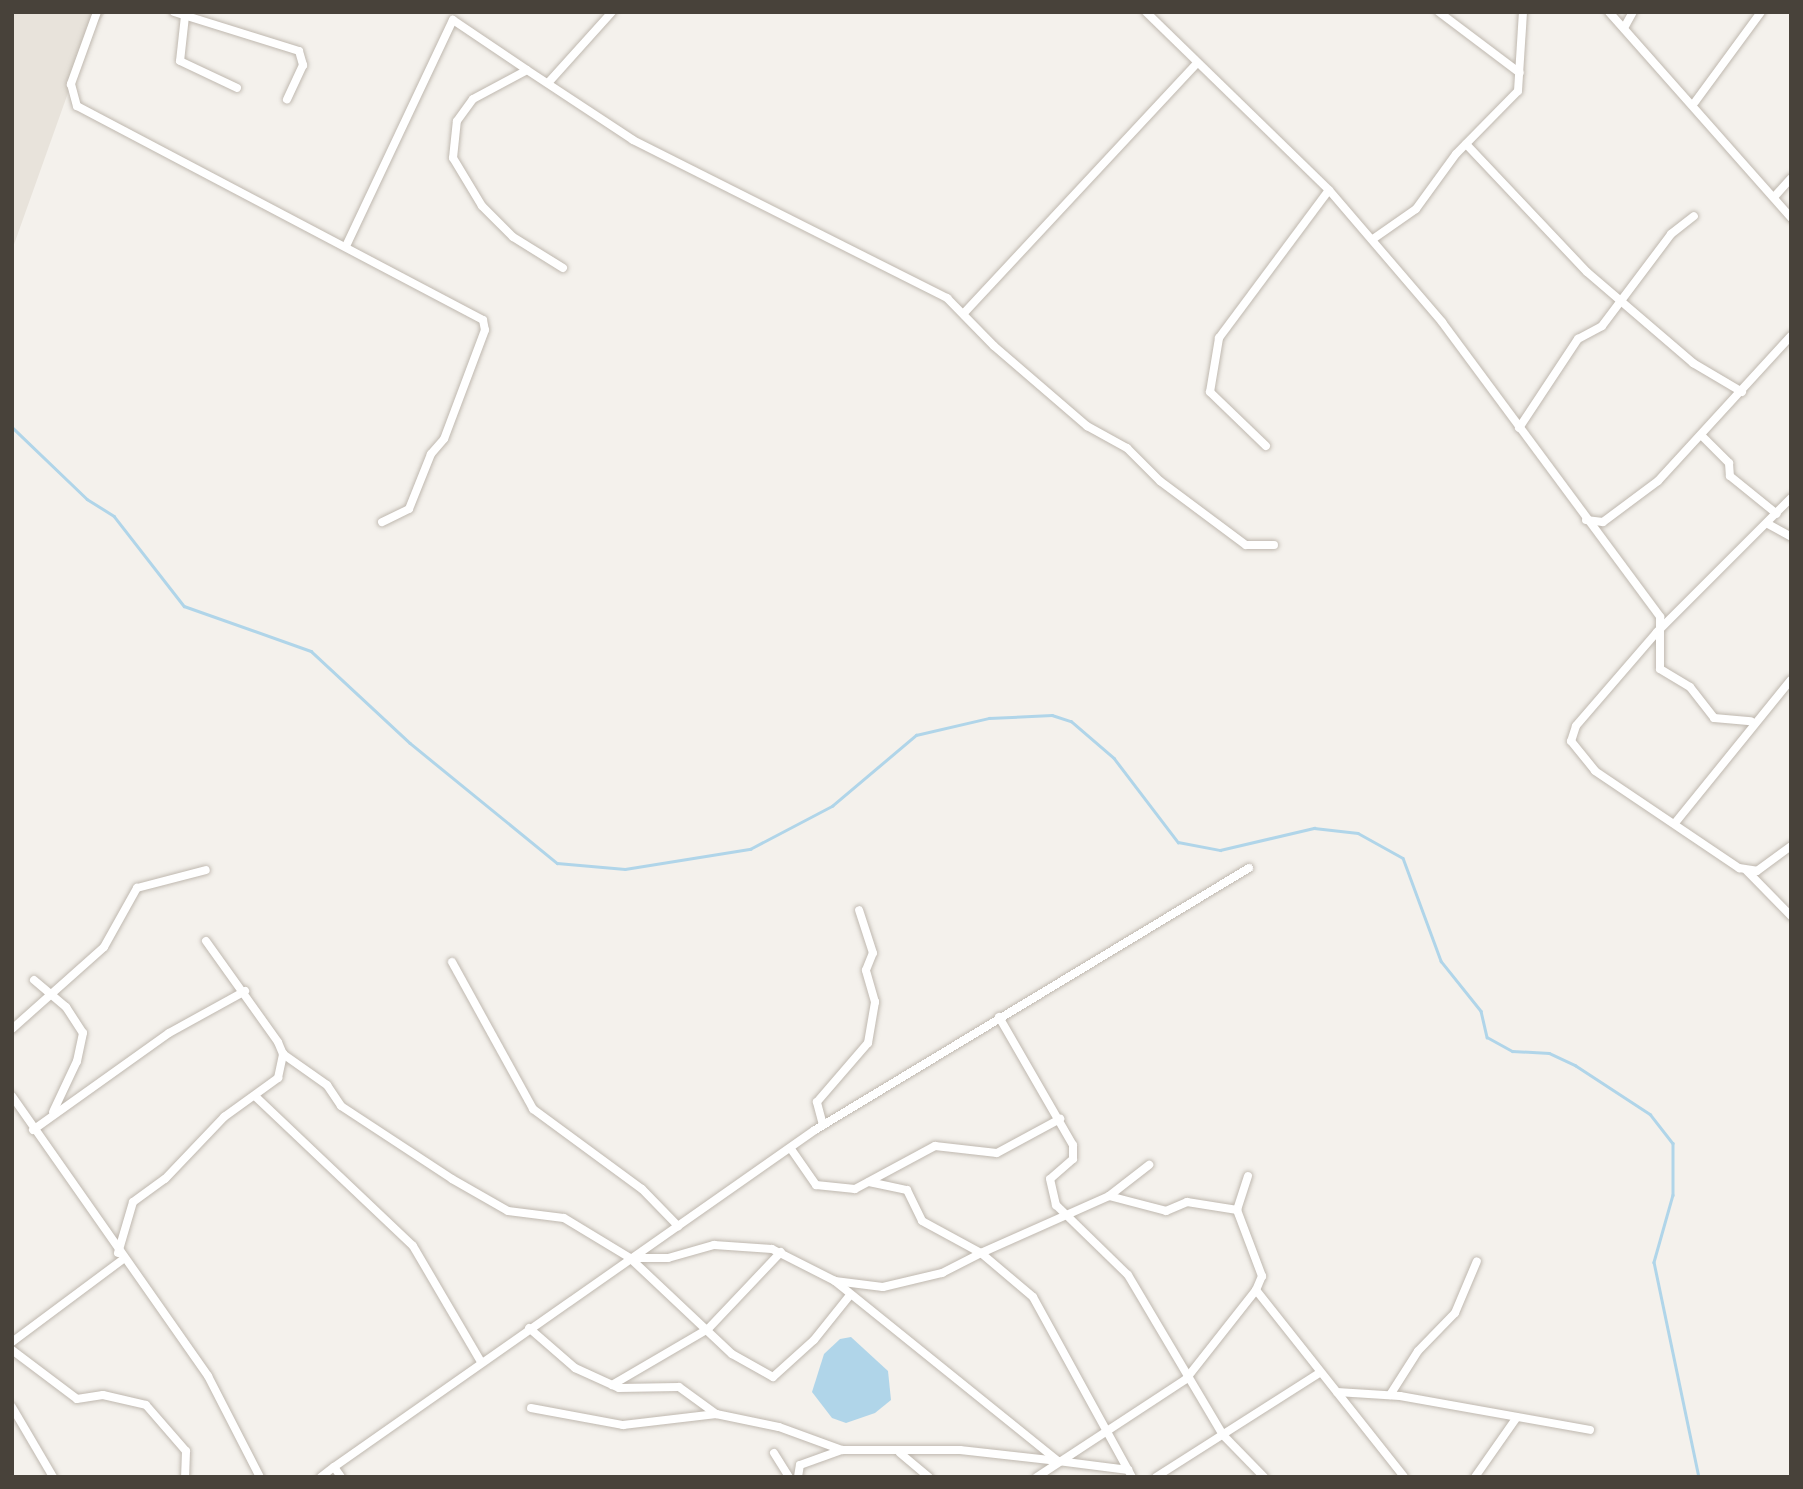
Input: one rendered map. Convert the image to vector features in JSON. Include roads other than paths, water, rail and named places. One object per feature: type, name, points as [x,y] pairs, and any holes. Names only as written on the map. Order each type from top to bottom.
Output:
[{"type":"street","points":[[97,12],[71,84],[77,106],[477,313],[485,330],[444,439],[431,454],[409,509],[382,522]]},
{"type":"street","points":[[174,12],[299,51],[303,65],[287,100]]},
{"type":"street","points":[[548,83],[612,12]]},
{"type":"street","points":[[1146,12],[1196,64],[1329,190],[1373,239],[1520,428],[1660,617],[1657,632],[1660,669],[1690,687],[1714,718],[1751,722]]},
{"type":"street","points":[[1439,12],[1520,73]]},
{"type":"street","points":[[1373,239],[1416,209],[1466,144],[1511,100],[1520,73],[1523,12]]},
{"type":"street","points":[[1609,12],[1695,102],[1731,153],[1775,196],[1791,218]]},
{"type":"street","points":[[1624,28],[1633,12]]},
{"type":"street","points":[[1695,102],[1760,12]]},
{"type":"street","points":[[185,16],[180,61],[237,88]]},
{"type":"street","points":[[347,244],[453,20],[633,140],[929,287],[965,312],[994,346],[1087,426],[1127,448],[1160,481],[1246,545],[1274,545]]},
{"type":"street","points":[[965,312],[1196,64]]},
{"type":"street","points":[[527,70],[473,99],[457,121],[453,158],[482,206],[513,237],[563,268]]},
{"type":"street","points":[[1466,144],[1541,228],[1693,363],[1742,392]]},
{"type":"street","points":[[1775,196],[1791,178]]},
{"type":"street","points":[[1266,446],[1210,392],[1219,338],[1329,190]]},
{"type":"street","points":[[1520,428],[1570,350],[1623,300],[1671,234],[1694,216]]},
{"type":"street","points":[[1586,520],[1603,522],[1658,481],[1703,436],[1791,336]]},
{"type":"street","points":[[1703,436],[1728,463],[1730,476],[1777,514]]},
{"type":"street","points":[[1791,498],[1768,524],[1657,632],[1576,726],[1571,741],[1595,771],[1747,871],[1791,916]]},
{"type":"street","points":[[1768,524],[1791,537]]},
{"type":"street","points":[[1675,823],[1751,722],[1791,680]]},
{"type":"street","points":[[1747,871],[1768,865],[1791,846]]},
{"type":"street","points":[[321,1477],[529,1328],[823,1125],[1249,868]]},
{"type":"street","points":[[12,1029],[55,997],[104,947],[137,888],[206,870]]},
{"type":"street","points":[[823,1125],[817,1102],[868,1043],[875,1002],[866,970],[873,953],[859,910]]},
{"type":"street","points":[[205,941],[246,991],[283,1054],[327,1085],[341,1106],[452,1180],[509,1211],[564,1218],[630,1258],[732,1354],[773,1377],[814,1340],[850,1295]]},
{"type":"street","points":[[452,962],[534,1109],[642,1189],[678,1226]]},
{"type":"street","points":[[34,980],[55,997],[83,1034],[77,1061],[52,1114]]},
{"type":"street","points":[[33,1130],[169,1033],[246,991]]},
{"type":"street","points":[[999,1017],[1059,1119],[1073,1158],[1050,1179],[1065,1216],[1128,1275],[1186,1379],[1223,1436],[1264,1477]]},
{"type":"street","points":[[12,1342],[120,1257],[133,1202],[165,1179],[224,1117],[256,1097],[278,1078],[283,1054]]},
{"type":"street","points":[[12,1096],[120,1257],[208,1376],[260,1477]]},
{"type":"street","points":[[256,1097],[413,1247],[481,1362]]},
{"type":"street","points":[[791,1149],[816,1185],[855,1189],[935,1146],[997,1153],[1059,1119]]},
{"type":"street","points":[[835,1281],[883,1287],[942,1273],[1109,1196],[1149,1165]]},
{"type":"street","points":[[1037,1477],[1104,1428],[1186,1379],[1256,1290],[1262,1276],[1237,1210],[1248,1176]]},
{"type":"street","points":[[869,1182],[907,1190],[922,1221],[981,1253],[1033,1297],[1130,1474]]},
{"type":"street","points":[[1109,1196],[1166,1211],[1187,1202],[1237,1210]]},
{"type":"street","points":[[630,1258],[668,1258],[714,1245],[781,1252],[835,1281],[1058,1461]]},
{"type":"street","points":[[612,1385],[708,1329],[781,1252]]},
{"type":"street","points":[[1390,1395],[1418,1351],[1455,1313],[1477,1261]]},
{"type":"street","points":[[1256,1290],[1319,1373],[1404,1477]]},
{"type":"street","points":[[529,1328],[575,1367],[612,1385],[680,1387],[716,1414]]},
{"type":"street","points":[[12,1350],[77,1399],[103,1395],[146,1405],[186,1451],[185,1477]]},
{"type":"street","points":[[1156,1477],[1319,1373]]},
{"type":"street","points":[[1336,1392],[1390,1395],[1590,1430]]},
{"type":"street","points":[[12,1407],[53,1477]]},
{"type":"street","points":[[531,1409],[622,1425],[716,1414],[779,1427],[842,1450],[900,1453],[960,1450],[1058,1461],[1130,1474]]},
{"type":"street","points":[[1475,1477],[1517,1417]]},
{"type":"street","points":[[798,1477],[800,1465],[842,1450]]},
{"type":"street","points":[[774,1453],[789,1477]]},
{"type":"street","points":[[900,1453],[929,1477]]},
{"type":"street","points":[[334,1467],[341,1477]]},
{"type":"water","points":[[851,1337],[888,1371],[891,1400],[875,1413],[846,1423],[832,1418],[812,1392],[824,1354],[840,1339]]},
{"type":"waterway","points":[[12,427],[87,499],[114,516],[184,606],[311,651],[410,743],[557,863],[625,869],[750,849],[832,806],[916,735],[989,718],[1052,715],[1071,721],[1114,758],[1178,842],[1220,850],[1314,828],[1358,833],[1403,858],[1441,961],[1481,1011],[1487,1037],[1512,1051],[1549,1053],[1575,1065],[1650,1114],[1673,1143],[1673,1195],[1654,1262],[1699,1477]]}]
